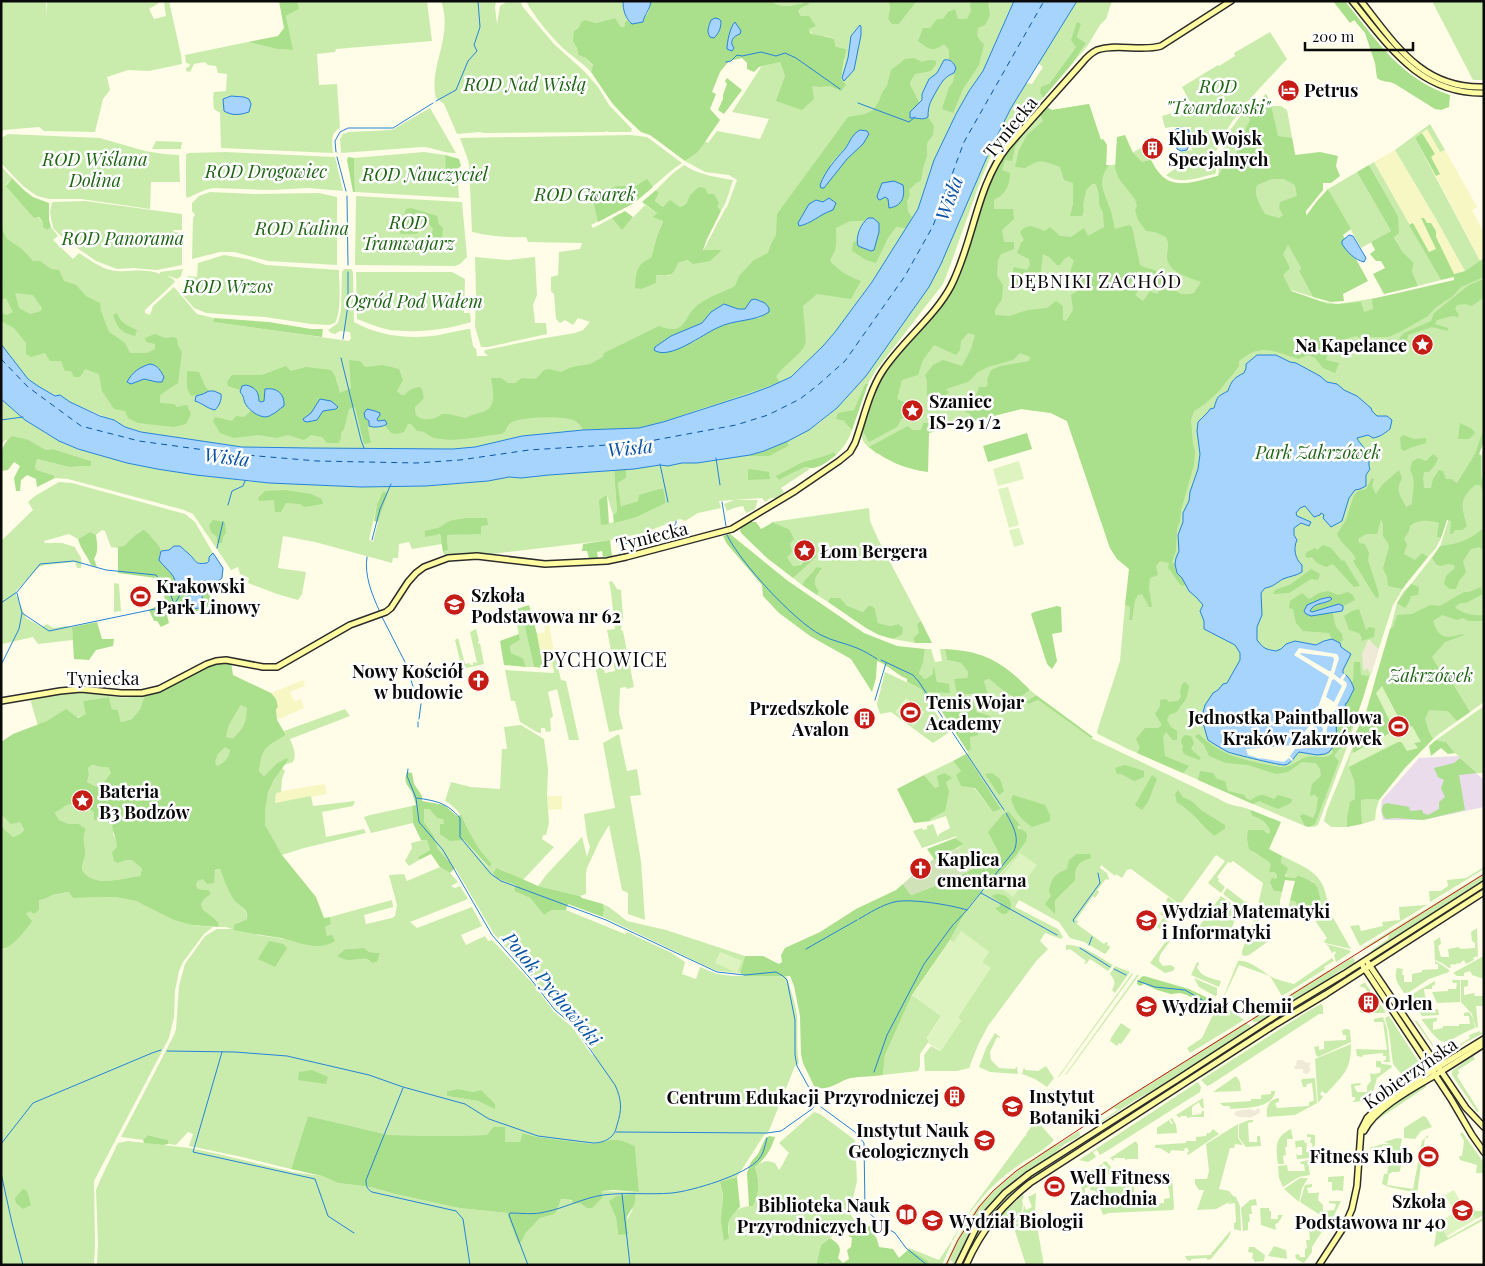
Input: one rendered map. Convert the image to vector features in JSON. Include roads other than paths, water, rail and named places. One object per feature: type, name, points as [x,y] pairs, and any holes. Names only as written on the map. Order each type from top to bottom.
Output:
[{"type":"main road","name":"Tyniecka","points":[[1,701],[81,689],[121,694],[142,693],[159,689],[216,661],[226,660],[263,667],[277,667],[350,625],[386,612],[391,608],[416,573],[424,566],[448,558],[478,556],[545,564],[607,561],[732,529],[795,491],[850,452],[879,377],[938,305],[952,283],[961,264],[988,179],[999,158],[1082,63],[1092,53],[1099,50],[1161,46],[1231,1]]},
{"type":"main road","points":[[1352,1],[1398,56],[1421,76],[1454,90],[1484,93]]},
{"type":"main road","points":[[1361,1],[1405,55],[1423,70],[1451,83],[1470,87],[1484,87]]},
{"type":"main road","points":[[966,1265],[982,1232],[1001,1208],[1017,1193],[1276,1024],[1326,994],[1366,964],[1484,884]]},
{"type":"main road","points":[[958,1265],[976,1228],[998,1200],[1013,1186],[1047,1162],[1281,1012],[1366,964],[1484,892]]},
{"type":"main road","points":[[1366,964],[1437,1071],[1484,1152]]},
{"type":"main road","name":"Kobierzyńska","points":[[1319,1265],[1342,1229],[1352,1209],[1358,1186],[1361,1136],[1375,1115],[1484,1040]]},
{"type":"main road","name":"Kobierzyńska","points":[[1437,1071],[1484,1044]]},
{"type":"main road","points":[[1437,1071],[1466,1108],[1484,1127]]},
{"type":"water","points":[[623,1],[651,1],[643,22],[632,24],[630,22],[623,8]]},
{"type":"water","name":"Wisła","points":[[1014,1],[1077,1],[1011,108],[990,150],[941,264],[929,287],[866,376],[837,408],[809,430],[764,451],[697,463],[521,478],[509,477],[488,481],[426,486],[361,487],[269,483],[157,469],[127,463],[78,449],[59,441],[25,420],[1,399],[1,344],[28,379],[38,386],[55,396],[60,395],[70,402],[100,416],[141,432],[242,447],[453,449],[475,447],[522,436],[583,430],[639,428],[769,387],[791,377],[823,346],[872,282],[918,209],[934,160],[956,114],[983,71]]},
{"type":"water","points":[[715,18],[721,21],[721,24],[714,38],[710,37],[708,31],[711,20]]},
{"type":"water","points":[[735,22],[741,31],[732,40],[734,48],[732,51],[727,49],[727,46],[730,31]]},
{"type":"water","points":[[860,25],[861,35],[854,70],[844,81],[842,78],[848,58],[851,36]]},
{"type":"water","points":[[944,60],[953,63],[956,68],[954,73],[942,82],[937,90],[929,106],[928,117],[924,119],[910,118],[910,112],[922,100],[922,94],[929,79],[937,73]]},
{"type":"water","points":[[231,96],[249,99],[251,104],[249,112],[230,114],[224,111],[223,99]]},
{"type":"water","points":[[1182,128],[1189,130],[1189,145],[1187,150],[1181,151],[1177,149],[1174,131]]},
{"type":"water","points":[[860,130],[867,131],[869,134],[863,144],[847,159],[824,188],[821,188],[820,185],[828,170],[853,136]]},
{"type":"water","points":[[894,181],[903,185],[904,193],[900,203],[889,208],[888,199],[885,197],[880,200],[877,196],[882,183]]},
{"type":"water","points":[[829,198],[836,203],[833,210],[799,226],[798,223],[809,204],[816,200],[823,202]]},
{"type":"water","points":[[868,218],[873,218],[879,223],[879,232],[874,250],[871,251],[858,246],[857,242],[859,230]]},
{"type":"water","points":[[1349,235],[1353,236],[1366,258],[1364,262],[1352,255],[1342,244],[1342,241]]},
{"type":"water","points":[[755,299],[765,303],[769,308],[769,312],[724,325],[686,345],[668,352],[654,350],[655,347],[671,336],[702,323],[711,312],[724,304],[738,309],[745,309],[751,300]]},
{"type":"water","name":"Zakrzówek","points":[[1257,355],[1276,355],[1296,363],[1327,382],[1337,384],[1344,390],[1357,396],[1377,416],[1387,416],[1392,420],[1390,429],[1380,436],[1373,438],[1368,435],[1357,438],[1364,448],[1366,457],[1369,459],[1370,469],[1366,475],[1366,486],[1355,490],[1349,498],[1342,521],[1331,527],[1321,513],[1314,517],[1305,506],[1300,508],[1296,513],[1297,516],[1311,522],[1309,526],[1301,523],[1294,528],[1294,535],[1297,540],[1295,553],[1302,565],[1302,572],[1265,588],[1261,593],[1262,615],[1257,627],[1257,640],[1263,647],[1276,651],[1286,644],[1295,641],[1316,645],[1332,639],[1340,643],[1341,647],[1351,654],[1343,673],[1349,678],[1354,689],[1345,704],[1347,708],[1336,724],[1337,742],[1325,754],[1317,755],[1299,752],[1285,765],[1228,752],[1208,740],[1203,723],[1205,705],[1213,693],[1223,684],[1227,683],[1240,660],[1240,653],[1235,645],[1204,629],[1204,621],[1200,611],[1203,605],[1189,591],[1177,573],[1175,564],[1179,551],[1178,535],[1183,522],[1183,513],[1189,501],[1198,469],[1200,454],[1197,431],[1198,422],[1210,409],[1214,408],[1218,397],[1228,391],[1234,380],[1244,373],[1246,364]]},
{"type":"water","points":[[150,364],[155,365],[160,370],[164,377],[162,382],[144,379],[131,384],[127,382],[137,370]]},
{"type":"water","points":[[246,385],[256,390],[261,402],[264,401],[265,389],[277,390],[282,395],[284,406],[268,417],[256,414],[247,406],[240,392],[242,386]]},
{"type":"water","points":[[209,391],[221,394],[220,403],[215,410],[195,401],[196,396]]},
{"type":"water","points":[[320,399],[331,401],[338,407],[323,411],[317,420],[304,421],[303,419],[311,413]]},
{"type":"water","points":[[367,409],[380,413],[378,421],[385,420],[387,424],[378,427],[369,426],[369,421],[365,418],[364,413]]},
{"type":"water","points":[[174,546],[180,546],[196,562],[200,563],[207,563],[213,553],[223,568],[222,578],[210,583],[205,581],[180,595],[173,576],[159,560],[161,551],[169,550]]},
{"type":"water","points":[[199,591],[202,595],[203,607],[189,610],[184,598]]},
{"type":"water","points":[[1330,597],[1332,599],[1317,604],[1310,611],[1339,604],[1343,606],[1342,611],[1311,616],[1304,611],[1307,605]]},
{"type":"waterway","points":[[436,101],[456,90],[468,61],[477,51],[474,45],[480,27],[478,1]]},
{"type":"waterway","points":[[726,62],[731,61],[737,55],[742,56],[761,52],[776,56],[785,53],[796,58],[840,89]]},
{"type":"waterway","points":[[336,152],[335,141],[340,132],[348,128],[393,128],[433,103]]},
{"type":"waterway","points":[[858,103],[909,122],[915,117]]},
{"type":"waterway","points":[[337,157],[346,191]]},
{"type":"waterway","points":[[347,196],[348,265]]},
{"type":"waterway","points":[[343,339],[348,305],[348,272]]},
{"type":"waterway","points":[[341,358],[364,448]]},
{"type":"waterway","points":[[1,420],[23,417]]},
{"type":"waterway","points":[[716,458],[720,485]]},
{"type":"waterway","points":[[660,464],[668,502]]},
{"type":"waterway","points":[[228,505],[232,491],[243,486],[245,481]]},
{"type":"waterway","name":"Potok Pychowicki","points":[[372,540],[380,509],[391,484]]},
{"type":"waterway","points":[[722,502],[726,526]]},
{"type":"waterway","points":[[620,553],[621,548],[625,544],[673,528],[676,521]]},
{"type":"waterway","points":[[217,548],[223,522]]},
{"type":"waterway","points":[[727,535],[755,575],[810,628],[821,635],[857,648],[877,659]]},
{"type":"waterway","name":"Potok Pychowicki","points":[[367,557],[368,578],[380,612]]},
{"type":"waterway","points":[[1,603],[17,592],[40,564],[74,561],[106,570],[156,575],[170,593],[174,604]]},
{"type":"waterway","points":[[1,665],[19,629],[22,613],[17,593]]},
{"type":"waterway","points":[[22,613],[49,631],[174,605],[180,595]]},
{"type":"waterway","name":"Potok Pychowicki","points":[[382,617],[406,664],[416,696],[420,700]]},
{"type":"waterway","points":[[881,660],[913,675],[919,682],[1004,810]]},
{"type":"waterway","points":[[875,700],[886,663]]},
{"type":"waterway","name":"Potok Pychowicki","points":[[419,719],[421,704]]},
{"type":"waterway","name":"Potok Pychowicki","points":[[418,722],[418,727]]},
{"type":"waterway","name":"Potok Pychowicki","points":[[167,1051],[235,1052],[287,1056],[369,1075],[403,1087],[465,1104],[489,1119],[538,1136],[593,1143],[601,1142],[613,1135],[619,1120],[620,1110],[620,1100],[615,1085],[573,1025],[555,1010],[492,935],[443,850],[419,822],[416,798],[407,776],[408,769]]},
{"type":"waterway","points":[[417,798],[430,800],[451,809],[460,818],[460,837],[491,874],[501,881],[606,920],[717,972],[745,975],[776,972],[783,976],[787,980],[795,1020],[795,1055],[797,1066],[818,1104]]},
{"type":"waterway","points":[[874,1072],[887,1035],[924,964],[952,926],[1014,851],[1016,836],[1006,813]]},
{"type":"waterway","points":[[1074,922],[1073,920],[1100,883],[1098,873]]},
{"type":"waterway","points":[[981,893],[1057,935]]},
{"type":"waterway","points":[[859,919],[885,905],[901,901],[930,903],[967,910]]},
{"type":"waterway","points":[[806,949],[857,920]]},
{"type":"waterway","points":[[1089,945],[1092,937]]},
{"type":"waterway","points":[[1080,948],[1110,967]]},
{"type":"waterway","points":[[1114,969],[1126,975]]},
{"type":"waterway","points":[[1138,981],[1155,987],[1185,990],[1209,1004]]},
{"type":"waterway","name":"Potok Pychowicki","points":[[1,1144],[33,1103],[161,1050]]},
{"type":"waterway","points":[[222,1052],[193,1152],[315,1179],[328,1216],[354,1233]]},
{"type":"waterway","points":[[403,1088],[366,1180],[367,1187],[372,1192],[456,1211],[463,1219],[470,1265]]},
{"type":"waterway","points":[[616,1132],[767,1133],[781,1131],[812,1109],[817,1103]]},
{"type":"waterway","points":[[821,1107],[855,1132],[864,1143],[865,1209],[883,1226],[895,1233],[906,1248],[927,1265]]},
{"type":"waterway","points":[[528,1265],[509,1215],[510,1213],[541,1213],[603,1195],[672,1193],[705,1186],[743,1171],[752,1165],[762,1154],[767,1138]]},
{"type":"waterway","name":"Potok Pychowicki","points":[[1,1173],[23,1265]]},
{"type":"waterway","points":[[622,1194],[630,1265]]},
{"type":"tram line","points":[[946,1265],[958,1240],[979,1207],[993,1191],[1016,1171],[1122,1101],[1484,874]]},
{"type":"place","name":"Petrus","points":[[1288,90]]},
{"type":"place","name":"Klub Wojsk Specjalnych","points":[[1152,148]]},
{"type":"place","name":"Na Kapelance","points":[[1423,345]]},
{"type":"place","name":"Szaniec IS-29 1/2","points":[[913,411]]},
{"type":"place","name":"Łom Bergera","points":[[804,551]]},
{"type":"place","name":"Krakowski Park Linowy","points":[[140,596]]},
{"type":"place","name":"Szkoła Podstawowa nr 62","points":[[455,605]]},
{"type":"place","name":"Nowy Kościół w budowie","points":[[479,681]]},
{"type":"place","name":"Tenis Wojar Academy","points":[[910,712]]},
{"type":"place","name":"Przedszkole Avalon","points":[[865,718]]},
{"type":"place","name":"Jednostka Paintballowa Kraków Zakrzówek","points":[[1398,727]]},
{"type":"place","name":"Bateria B3 Bodzów","points":[[83,801]]},
{"type":"place","name":"Kaplica cmentarna","points":[[921,869]]},
{"type":"place","name":"Wydział Matematyki i Informatyki","points":[[1146,921]]},
{"type":"place","name":"Orlen","points":[[1369,1003]]},
{"type":"place","name":"Wydział Chemii","points":[[1146,1006]]},
{"type":"place","name":"Centrum Edukacji Przyrodniczej","points":[[955,1097]]},
{"type":"place","name":"Instytut Botaniki","points":[[1013,1106]]},
{"type":"place","name":"Instytut Nauk Geologicznych","points":[[985,1140]]},
{"type":"place","name":"Fitness Klub","points":[[1429,1156]]},
{"type":"place","name":"Well Fitness Zachodnia","points":[[1054,1187]]},
{"type":"place","name":"Szkoła Podstawowa nr 40","points":[[1462,1211]]},
{"type":"place","name":"Biblioteka Nauk Przyrodniczych UJ","points":[[906,1215]]},
{"type":"place","name":"Wydział Biologii","points":[[933,1221]]},
{"type":"district","name":"DĘBNIKI ZACHÓD","points":[[1096,280]]},
{"type":"district","name":"PYCHOWICE","points":[[605,658]]},
{"type":"park label","name":"ROD Nad Wisłą","points":[[525,84]]},
{"type":"park label","name":"ROD \"Twardowski\"","points":[[1218,96]]},
{"type":"park label","name":"ROD Wiślana Dolina","points":[[95,169]]},
{"type":"park label","name":"ROD Drogowiec","points":[[266,171]]},
{"type":"park label","name":"ROD Nauczyciel","points":[[425,174]]},
{"type":"park label","name":"ROD Gwarek","points":[[585,194]]},
{"type":"park label","name":"ROD Kalina","points":[[302,228]]},
{"type":"park label","name":"ROD Tramwajarz","points":[[408,232]]},
{"type":"park label","name":"ROD Panorama","points":[[123,238]]},
{"type":"park label","name":"ROD Wrzos","points":[[228,286]]},
{"type":"park label","name":"Ogród Pod Wałem","points":[[414,301]]},
{"type":"park label","name":"Park Zakrzówek","points":[[1318,452]]}]
